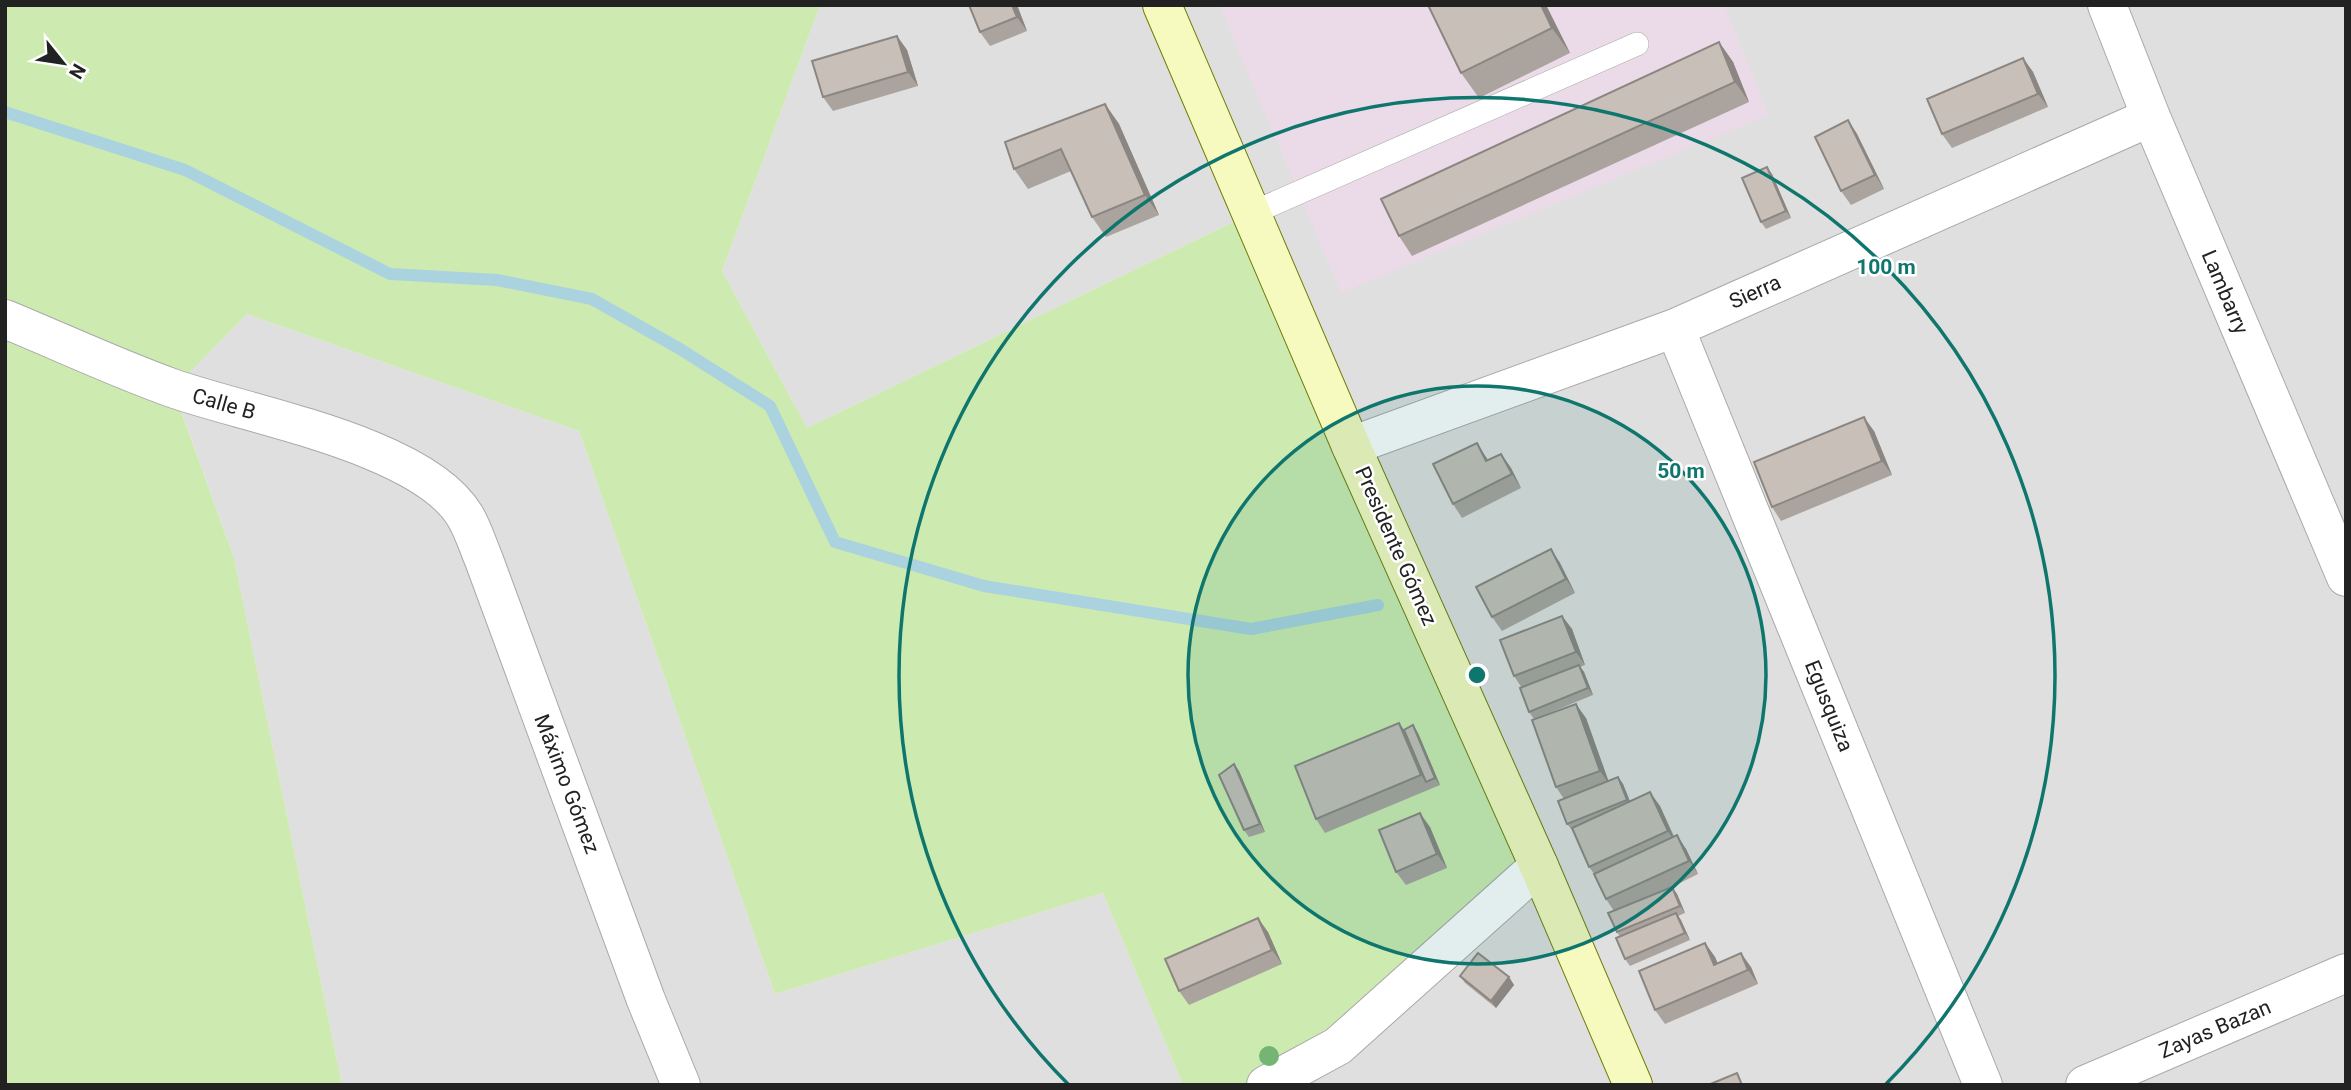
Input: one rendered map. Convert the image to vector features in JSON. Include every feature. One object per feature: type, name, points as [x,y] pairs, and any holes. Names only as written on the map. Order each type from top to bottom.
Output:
[{"type":"main road","name":"Presidente Gómez","points":[[1162,5],[1351,446],[1539,866],[1633,1085]]},
{"type":"street","name":"Lambarry","points":[[2107,5],[2151,117],[2346,577]]},
{"type":"street","name":"Sierra","points":[[1351,446],[1675,328],[2151,117]]},
{"type":"street","name":"Calle B","points":[[5,319],[173,388],[315,431],[406,465],[441,490]]},
{"type":"street","name":"Egusquiza","points":[[1675,328],[1983,1085]]},
{"type":"street","name":"Máximo Gómez","points":[[441,490],[464,514],[484,560],[646,1000],[681,1085]]},
{"type":"street","points":[[1266,1085],[1338,1046],[1539,866]]},
{"type":"street","name":"Zayas Bazan","points":[[2085,1085],[2346,972]]},
{"type":"lane","points":[[1252,213],[1637,44]]},
{"type":"shaded area","points":[[820,5],[2346,5],[2346,1085],[1251,1085],[1252,213],[807,428],[722,271]]},
{"type":"shaded area","points":[[1219,5],[1724,5],[1769,115],[1341,293]]},
{"type":"shaded area","points":[[247,314],[579,431],[775,994],[1103,893],[1183,1085],[342,1085],[234,558],[173,388]]},
{"type":"green space","points":[[5,5],[820,5],[722,271],[807,428],[1252,213],[1546,880],[1251,1085],[1183,1085],[1103,893],[775,994],[579,431],[247,314],[173,389],[234,558],[342,1085],[5,1085]]},
{"type":"building","points":[[969,5],[1012,5],[1017,17],[980,32]]},
{"type":"building","points":[[1428,5],[1541,5],[1552,28],[1461,73]]},
{"type":"building","points":[[897,36],[908,72],[823,97],[812,61]]},
{"type":"building","points":[[1719,42],[1735,82],[1399,236],[1381,199]]},
{"type":"building","points":[[2023,58],[2038,94],[1942,134],[1927,99]]},
{"type":"building","points":[[1105,104],[1145,195],[1092,217],[1061,149],[1014,169],[1005,142]]},
{"type":"building","points":[[1848,120],[1875,175],[1841,191],[1815,137]]},
{"type":"building","points":[[1767,167],[1786,211],[1761,222],[1742,178]]},
{"type":"building","points":[[1864,417],[1882,461],[1772,507],[1754,462]]},
{"type":"building","points":[[1477,443],[1486,461],[1501,454],[1512,474],[1453,504],[1433,464]]},
{"type":"building","points":[[1551,549],[1566,579],[1492,617],[1476,587]]},
{"type":"building","points":[[1562,616],[1576,652],[1514,676],[1500,640]]},
{"type":"building","points":[[1579,665],[1588,688],[1529,712],[1520,688]]},
{"type":"building","points":[[1576,704],[1600,771],[1556,787],[1532,720]]},
{"type":"building","points":[[1399,723],[1421,775],[1316,819],[1295,766]]},
{"type":"building","points":[[1413,725],[1435,778],[1426,782],[1404,730]]},
{"type":"building","points":[[1234,764],[1260,824],[1244,830],[1219,775]]},
{"type":"building","points":[[1618,777],[1627,800],[1567,824],[1558,801]]},
{"type":"building","points":[[1650,792],[1668,831],[1589,867],[1572,828]]},
{"type":"building","points":[[1420,813],[1437,854],[1396,872],[1379,830]]},
{"type":"building","points":[[1677,835],[1689,861],[1606,899],[1594,874]]},
{"type":"building","points":[[1672,887],[1680,906],[1617,932],[1608,913]]},
{"type":"building","points":[[1676,913],[1685,933],[1625,959],[1616,938]]},
{"type":"building","points":[[1258,918],[1272,950],[1179,991],[1165,959]]},
{"type":"building","points":[[1705,943],[1714,965],[1741,953],[1748,970],[1655,1010],[1639,971]]},
{"type":"building","points":[[1478,953],[1509,977],[1491,1001],[1460,976]]},
{"type":"building","points":[[1737,1073],[1742,1085],[1708,1085]]},
{"type":"waterway","points":[[5,112],[185,170],[390,274],[497,280],[592,299],[680,349],[770,406],[835,542],[984,586],[1251,629],[1378,605]]}]
